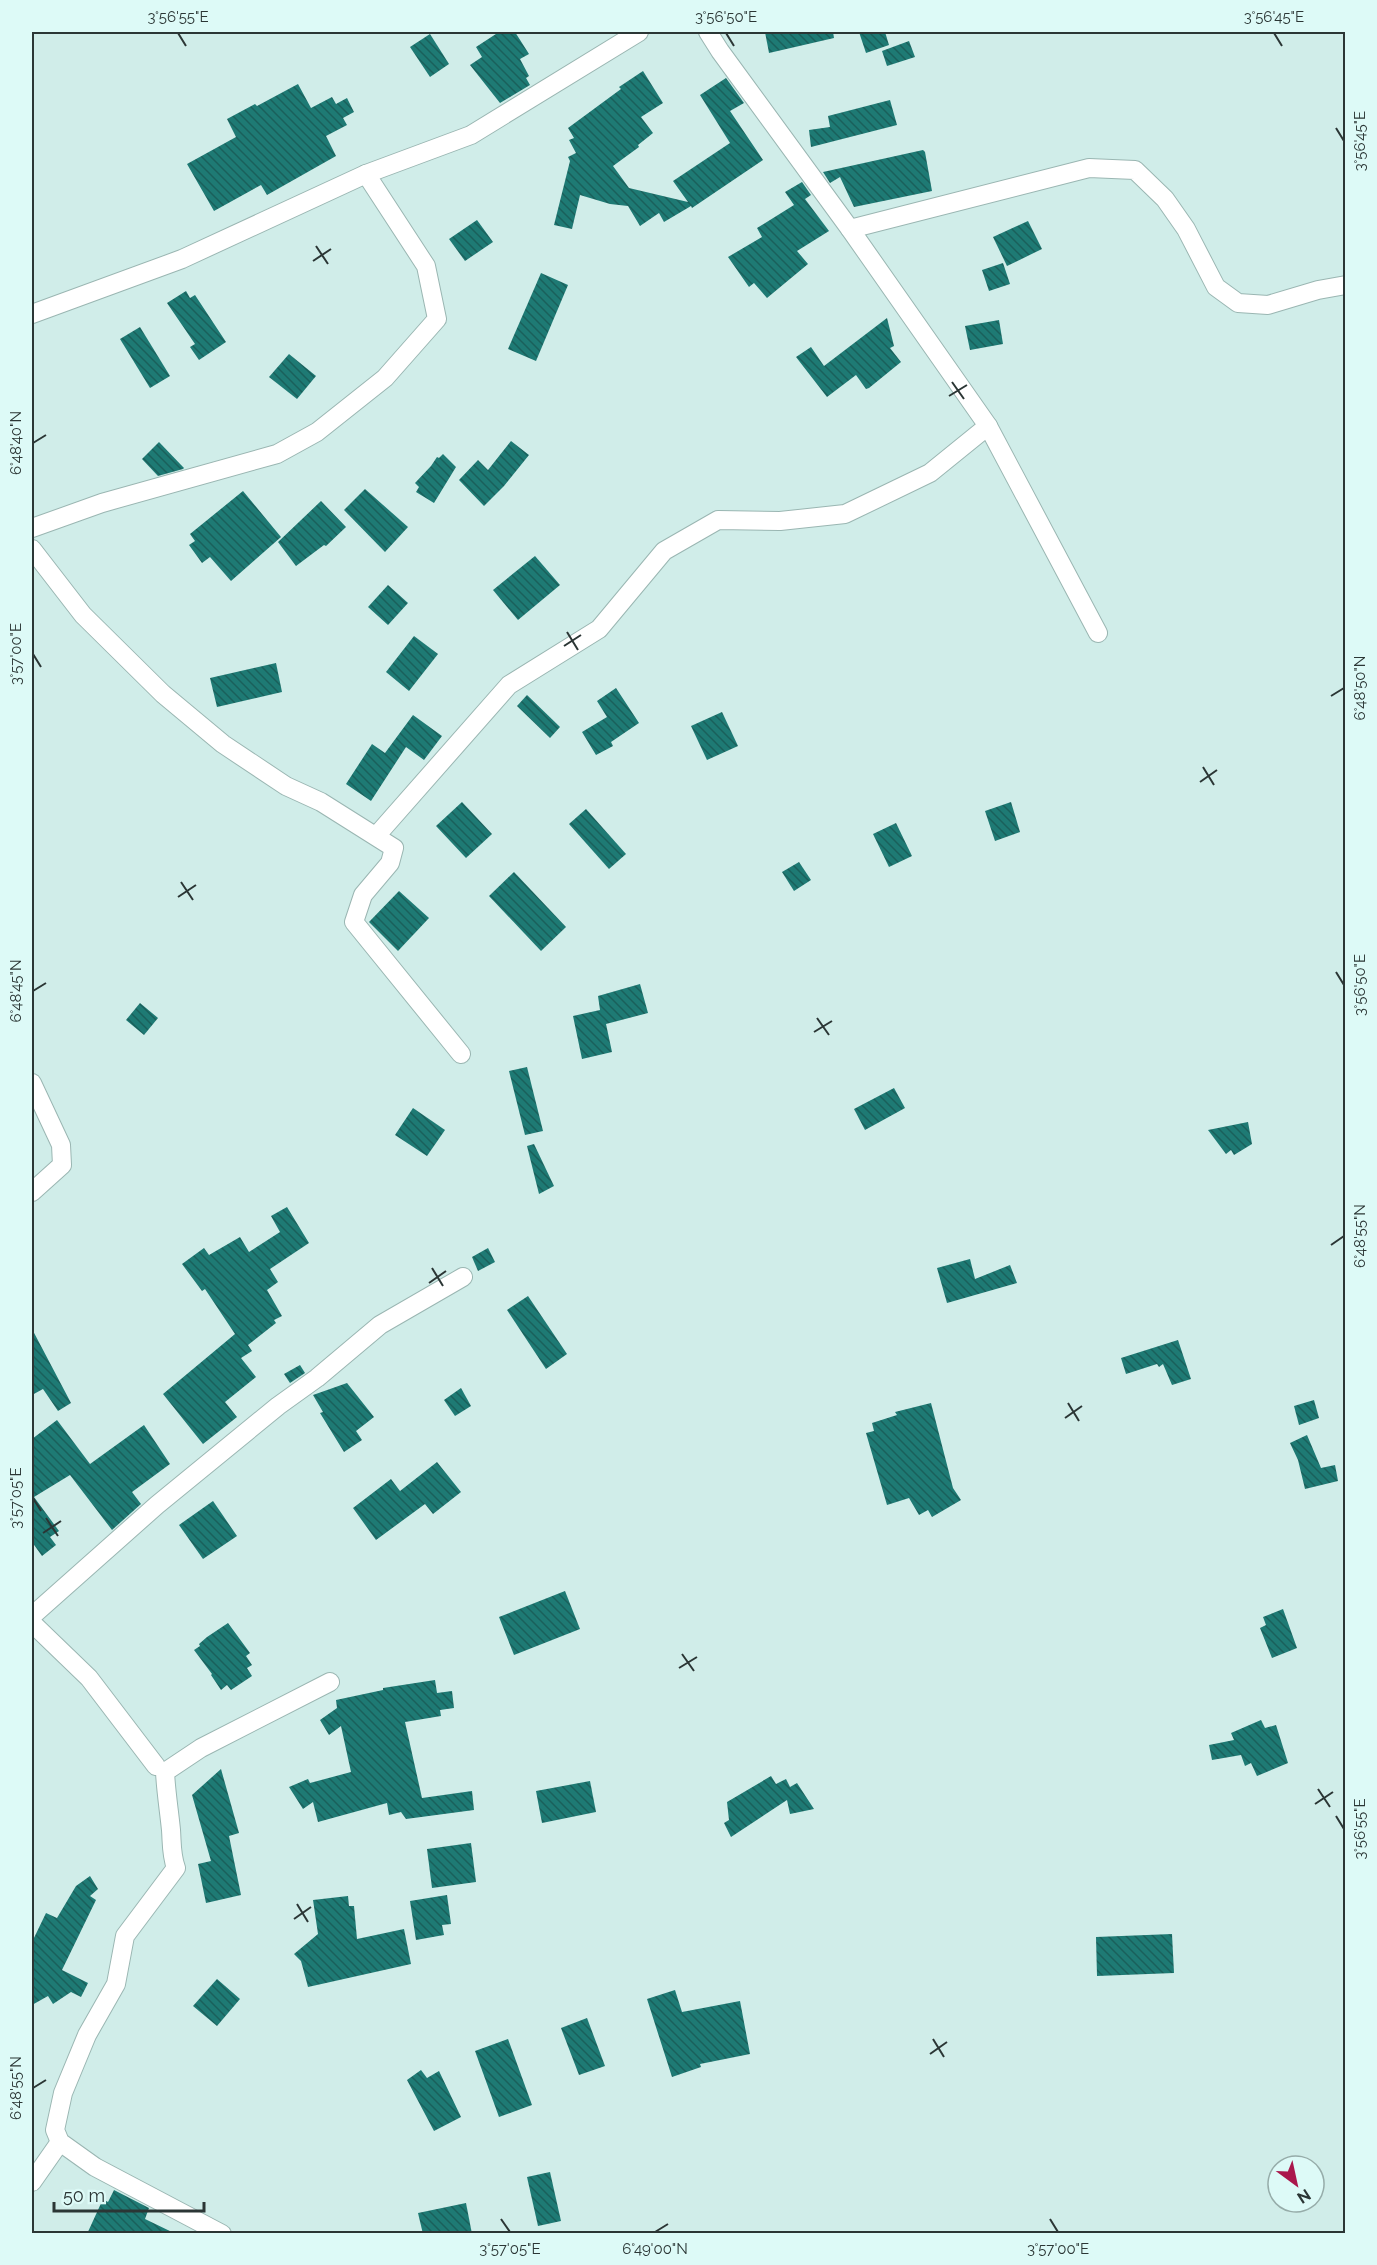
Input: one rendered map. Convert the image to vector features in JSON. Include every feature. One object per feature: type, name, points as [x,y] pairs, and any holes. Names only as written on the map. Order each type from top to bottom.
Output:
[{"type":"street","points":[[32,314],[182,259],[366,174],[471,135],[639,32]]},
{"type":"street","points":[[708,32],[850,229],[987,426],[1098,633]]},
{"type":"street","points":[[850,229],[1089,168],[1135,170],[1165,198],[1186,229],[1216,287],[1238,303],[1268,305],[1318,290],[1346,285]]},
{"type":"street","points":[[32,528],[102,503],[278,454],[317,432],[386,378],[437,319],[426,266],[366,174]]},
{"type":"street","points":[[377,835],[509,685],[599,629],[664,551],[718,520],[780,521],[845,514],[930,473],[987,426]]},
{"type":"street","points":[[32,549],[83,615],[163,694],[223,744],[286,786],[321,802],[377,835],[394,848],[390,864],[363,896],[354,922],[461,1054]]},
{"type":"street","points":[[32,1083],[62,1145],[62,1165],[32,1192]]},
{"type":"street","points":[[32,1616],[157,1505],[278,1406],[317,1378],[380,1324],[463,1277]]},
{"type":"street","points":[[32,1623],[89,1678],[156,1766]]},
{"type":"street","points":[[222,2234],[94,2167],[60,2142],[55,2130],[63,2093],[87,2035],[116,1984],[125,1936],[176,1868],[171,1853],[165,1772],[201,1748],[330,1683]]},
{"type":"street","points":[[32,2182],[60,2142]]},
{"type":"building","points":[[499,32],[515,32],[529,54],[520,59],[529,76],[526,78],[530,85],[500,103],[470,65],[482,57],[476,47]]},
{"type":"building","points":[[765,32],[833,32],[834,38],[769,53]]},
{"type":"building","points":[[859,32],[885,32],[889,45],[866,53]]},
{"type":"building","points":[[430,34],[449,64],[430,77],[410,47]]},
{"type":"building","points":[[909,41],[915,57],[887,66],[882,51]]},
{"type":"building","points":[[643,71],[663,103],[641,117],[653,133],[638,145],[639,147],[613,166],[629,188],[688,202],[673,181],[730,143],[700,95],[726,78],[744,103],[730,111],[763,160],[692,208],[691,206],[664,222],[659,213],[640,226],[628,206],[610,204],[580,195],[572,229],[554,225],[570,161],[568,157],[576,153],[569,140],[574,138],[568,128]]},
{"type":"building","points":[[298,84],[311,108],[332,97],[336,104],[347,98],[354,112],[343,118],[347,125],[326,136],[336,156],[267,195],[261,185],[214,211],[187,164],[236,137],[227,119]]},
{"type":"building","points":[[890,100],[897,125],[811,147],[809,130],[830,127],[828,116]]},
{"type":"building","points":[[923,150],[932,191],[854,207],[840,177],[830,183],[823,172]]},
{"type":"building","points":[[802,182],[811,195],[805,199],[829,231],[797,251],[808,264],[767,298],[754,283],[749,287],[728,257],[762,237],[757,228],[794,205],[785,192]]},
{"type":"building","points":[[477,220],[493,242],[465,261],[449,239]]},
{"type":"building","points":[[1028,221],[1042,249],[1007,266],[993,237]]},
{"type":"building","points":[[1003,263],[1010,284],[989,291],[982,270]]},
{"type":"building","points":[[541,273],[568,285],[536,361],[508,349]]},
{"type":"building","points":[[186,291],[190,298],[195,295],[226,342],[199,360],[190,347],[195,344],[167,303]]},
{"type":"building","points":[[887,318],[894,346],[890,348],[901,362],[869,388],[866,389],[856,375],[827,397],[796,357],[811,347],[824,366]]},
{"type":"building","points":[[999,320],[1003,344],[970,350],[965,326]]},
{"type":"building","points":[[140,327],[170,376],[150,388],[120,339]]},
{"type":"building","points":[[289,354],[316,376],[297,399],[269,377]]},
{"type":"building","points":[[511,441],[529,455],[484,506],[459,480],[478,460],[488,470]]},
{"type":"building","points":[[159,442],[183,469],[158,476],[142,459]]},
{"type":"building","points":[[443,454],[456,467],[434,503],[416,492],[419,487],[415,483],[437,457]]},
{"type":"building","points":[[365,489],[408,527],[385,552],[344,510]]},
{"type":"building","points":[[243,491],[281,537],[231,581],[210,557],[202,563],[189,545],[195,541],[190,534]]},
{"type":"building","points":[[321,501],[346,527],[326,546],[324,545],[296,566],[278,542]]},
{"type":"building","points":[[535,556],[560,585],[518,620],[493,590]]},
{"type":"building","points":[[388,585],[408,603],[388,625],[368,607]]},
{"type":"building","points":[[414,636],[438,654],[409,691],[386,672]]},
{"type":"building","points":[[276,663],[282,692],[217,707],[210,678]]},
{"type":"building","points":[[616,688],[639,723],[611,742],[613,746],[596,755],[582,732],[607,717],[597,701]]},
{"type":"building","points":[[527,695],[560,727],[550,738],[517,706]]},
{"type":"building","points":[[722,712],[738,746],[707,760],[691,726]]},
{"type":"building","points":[[413,715],[442,736],[424,760],[406,747],[371,801],[346,784],[372,744],[385,753]]},
{"type":"building","points":[[462,802],[492,834],[466,858],[436,826]]},
{"type":"building","points":[[1011,802],[1020,832],[995,841],[985,811]]},
{"type":"building","points":[[586,809],[626,854],[609,869],[569,824]]},
{"type":"building","points":[[896,823],[912,856],[889,867],[873,834]]},
{"type":"building","points":[[799,862],[811,880],[794,891],[782,872]]},
{"type":"building","points":[[514,872],[566,927],[541,951],[489,896]]},
{"type":"building","points":[[399,891],[429,918],[398,951],[369,922]]},
{"type":"building","points":[[640,984],[648,1013],[606,1024],[612,1052],[582,1059],[573,1016],[600,1010],[598,996]]},
{"type":"building","points":[[140,1003],[158,1018],[144,1035],[126,1020]]},
{"type":"building","points":[[527,1067],[543,1131],[525,1135],[509,1071]]},
{"type":"building","points":[[894,1088],[905,1108],[865,1130],[854,1109]]},
{"type":"building","points":[[413,1108],[445,1130],[427,1156],[395,1135]]},
{"type":"building","points":[[1248,1122],[1252,1144],[1234,1155],[1231,1150],[1226,1154],[1208,1130]]},
{"type":"building","points":[[534,1144],[554,1186],[539,1194],[527,1146]]},
{"type":"building","points":[[287,1207],[309,1243],[270,1269],[278,1282],[267,1290],[282,1316],[274,1320],[276,1323],[248,1345],[252,1351],[241,1358],[256,1377],[225,1402],[237,1417],[203,1444],[163,1394],[235,1334],[205,1289],[202,1291],[182,1264],[204,1248],[209,1255],[240,1237],[249,1252],[280,1232],[271,1216]]},
{"type":"building","points":[[488,1248],[495,1262],[478,1271],[472,1257]]},
{"type":"building","points":[[970,1259],[975,1279],[1010,1265],[1017,1283],[947,1303],[937,1268]]},
{"type":"building","points":[[528,1296],[567,1354],[546,1369],[507,1310]]},
{"type":"building","points":[[32,1329],[71,1403],[58,1411],[43,1389],[32,1395]]},
{"type":"building","points":[[1178,1340],[1191,1379],[1172,1385],[1163,1364],[1159,1367],[1157,1364],[1126,1374],[1121,1358]]},
{"type":"building","points":[[300,1365],[305,1373],[290,1383],[284,1374]]},
{"type":"building","points":[[347,1383],[374,1417],[356,1431],[362,1440],[344,1452],[320,1413],[323,1412],[313,1395]]},
{"type":"building","points":[[461,1388],[471,1406],[455,1416],[444,1400]]},
{"type":"building","points":[[1314,1400],[1319,1418],[1299,1425],[1294,1406]]},
{"type":"building","points":[[931,1403],[953,1488],[961,1500],[932,1517],[928,1510],[919,1515],[909,1498],[887,1505],[866,1433],[874,1431],[872,1423],[897,1415],[895,1412]]},
{"type":"building","points":[[57,1420],[90,1464],[144,1425],[170,1464],[132,1492],[141,1504],[112,1530],[70,1475],[34,1497],[59,1531],[50,1537],[56,1545],[42,1556],[32,1542],[32,1439]]},
{"type":"building","points":[[1307,1435],[1321,1468],[1335,1465],[1338,1481],[1305,1489],[1298,1460],[1290,1443]]},
{"type":"building","points":[[437,1462],[461,1492],[433,1514],[425,1504],[376,1540],[353,1508],[391,1479],[400,1491]]},
{"type":"building","points":[[213,1501],[237,1536],[203,1559],[179,1525]]},
{"type":"building","points":[[565,1591],[580,1629],[514,1655],[499,1617]]},
{"type":"building","points":[[1283,1609],[1297,1648],[1272,1658],[1260,1628],[1266,1625],[1263,1617]]},
{"type":"building","points":[[228,1623],[250,1653],[246,1656],[252,1665],[247,1668],[252,1676],[231,1690],[227,1685],[221,1690],[194,1650],[207,1637]]},
{"type":"building","points":[[435,1680],[437,1693],[452,1691],[454,1708],[440,1710],[441,1716],[405,1722],[422,1798],[472,1791],[474,1810],[406,1819],[401,1812],[389,1815],[387,1803],[318,1822],[313,1802],[303,1809],[289,1787],[308,1779],[310,1783],[351,1772],[341,1726],[329,1735],[320,1720],[337,1708],[336,1700],[383,1690],[383,1688]]},
{"type":"building","points":[[1261,1720],[1265,1728],[1276,1725],[1288,1763],[1257,1776],[1251,1763],[1245,1766],[1241,1755],[1212,1760],[1209,1745],[1234,1740],[1231,1733]]},
{"type":"building","points":[[221,1769],[239,1833],[229,1836],[241,1895],[206,1903],[198,1864],[211,1861],[192,1795]]},
{"type":"building","points":[[771,1776],[776,1784],[786,1779],[790,1787],[797,1783],[814,1809],[790,1814],[787,1800],[731,1837],[724,1823],[729,1820],[727,1802]]},
{"type":"building","points":[[590,1781],[596,1812],[542,1823],[536,1791]]},
{"type":"building","points":[[471,1843],[476,1882],[432,1888],[427,1849]]},
{"type":"building","points":[[90,1876],[98,1889],[90,1896],[96,1900],[62,1970],[88,1983],[81,1997],[71,1992],[53,2004],[48,1996],[32,2005],[32,1942],[46,1913],[57,1918],[76,1886]]},
{"type":"building","points":[[447,1895],[451,1924],[442,1925],[444,1935],[416,1940],[410,1901]]},
{"type":"building","points":[[348,1896],[349,1906],[354,1906],[357,1939],[404,1929],[411,1964],[308,1987],[301,1961],[294,1954],[318,1934],[313,1900]]},
{"type":"building","points":[[1172,1934],[1174,1973],[1097,1976],[1096,1937]]},
{"type":"building","points":[[217,1979],[240,1999],[217,2026],[193,2006]]},
{"type":"building","points":[[675,1990],[682,2012],[740,2001],[750,2054],[700,2064],[701,2067],[672,2077],[647,1999]]},
{"type":"building","points":[[587,2018],[605,2066],[579,2075],[561,2028]]},
{"type":"building","points":[[508,2039],[532,2105],[499,2117],[475,2051]]},
{"type":"building","points":[[421,2070],[427,2078],[439,2071],[461,2117],[434,2131],[407,2080]]},
{"type":"building","points":[[550,2172],[561,2221],[538,2226],[527,2177]]},
{"type":"building","points":[[114,2190],[149,2208],[145,2219],[176,2234],[87,2234],[103,2199],[108,2202]]},
{"type":"building","points":[[466,2203],[472,2234],[423,2234],[418,2213]]}]
